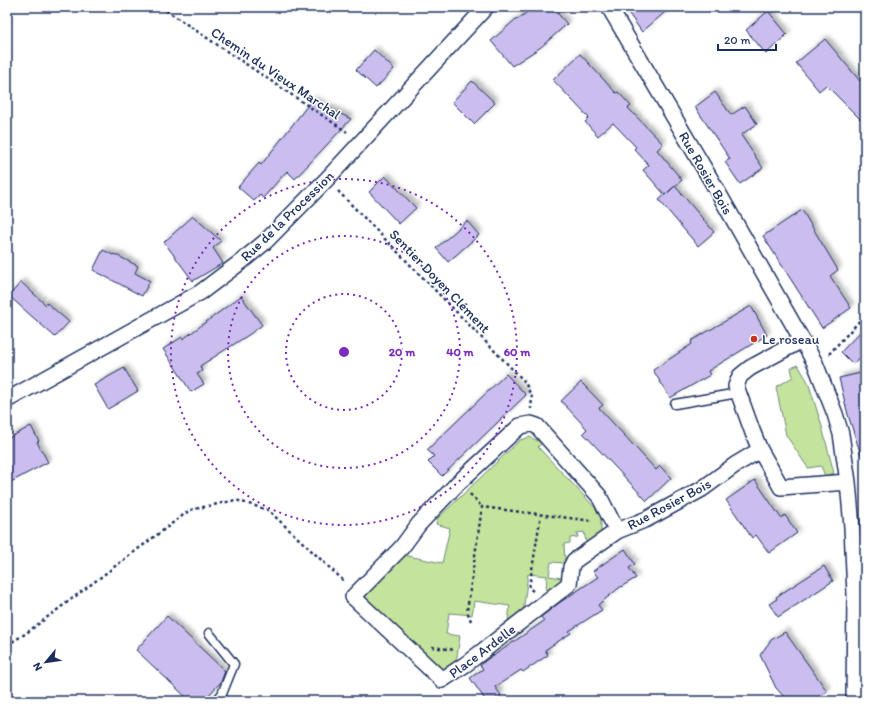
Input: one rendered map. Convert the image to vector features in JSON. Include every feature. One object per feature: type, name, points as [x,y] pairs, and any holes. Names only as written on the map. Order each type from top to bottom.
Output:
[{"type":"street","name":"Rue de la Procession","points":[[7,400],[201,292],[242,261],[264,242],[327,179],[486,7]]},
{"type":"street","name":"Rue Rosier Bois","points":[[609,7],[711,180],[802,340],[817,368],[835,414],[841,434],[848,482],[852,527],[855,595],[854,701]]},
{"type":"street","points":[[802,340],[750,368],[740,376],[736,386],[738,393],[760,450],[781,487],[848,482]]},
{"type":"street","points":[[356,592],[402,547],[419,524],[458,482],[520,426],[531,424],[537,426],[599,496],[614,526]]},
{"type":"street","name":"Rue Rosier Bois","points":[[614,526],[647,519],[702,489],[735,465],[760,450]]},
{"type":"street","name":"Place Ardelle","points":[[356,592],[353,597],[442,680],[466,664],[569,584],[570,567],[574,561],[614,526]]},
{"type":"lane","points":[[675,404],[738,393]]},
{"type":"lane","points":[[209,633],[234,664],[222,694],[216,701]]},
{"type":"path","name":"Chemin du Vieux Marchal","points":[[161,7],[361,141]]},
{"type":"path","name":"Sentier Doyen Clément","points":[[327,179],[526,382],[532,398],[531,424]]},
{"type":"path","points":[[817,368],[865,315]]},
{"type":"path","points":[[7,645],[25,634],[190,510],[236,500],[268,510],[356,592]]},
{"type":"path","points":[[471,621],[467,611],[482,507],[598,522],[614,526]]},
{"type":"path","points":[[533,591],[529,588],[541,514]]},
{"type":"green space","points":[[798,365],[808,382],[821,423],[834,473],[825,476],[821,466],[808,468],[786,435],[776,387],[793,377],[791,368]]},
{"type":"green space","points":[[530,437],[542,443],[538,447],[601,514],[601,536],[587,546],[584,532],[577,533],[578,537],[570,538],[570,543],[564,544],[565,562],[551,562],[549,576],[562,578],[560,586],[552,591],[546,589],[547,576],[528,574],[523,613],[511,622],[508,621],[510,606],[474,601],[472,615],[449,613],[446,634],[460,636],[456,663],[442,671],[361,597],[403,555],[442,563],[450,528],[436,524],[437,519],[520,440]]},
{"type":"building","points":[[534,7],[552,7],[567,24],[541,47],[512,66],[491,41],[517,18],[518,19]]},
{"type":"building","points":[[624,7],[671,7],[642,32]]},
{"type":"building","points":[[768,11],[787,34],[766,54],[746,30]]},
{"type":"building","points":[[825,39],[865,87],[865,124],[826,85],[819,91],[796,63]]},
{"type":"building","points":[[374,50],[394,69],[376,88],[356,70]]},
{"type":"building","points":[[580,54],[616,93],[618,92],[631,106],[628,108],[663,144],[657,150],[682,180],[665,195],[643,170],[649,165],[634,149],[636,147],[613,123],[598,136],[585,122],[589,118],[553,80]]},
{"type":"building","points":[[472,81],[495,103],[474,124],[452,102]]},
{"type":"building","points":[[715,92],[731,115],[745,106],[757,124],[741,135],[763,168],[740,184],[725,162],[730,159],[695,107]]},
{"type":"building","points":[[312,100],[351,119],[295,179],[287,171],[263,198],[260,195],[254,201],[238,187],[259,163],[261,165]]},
{"type":"building","points":[[385,176],[416,208],[399,224],[369,192]]},
{"type":"building","points":[[675,186],[714,232],[698,246],[659,200]]},
{"type":"building","points":[[802,210],[838,270],[830,276],[851,308],[822,328],[763,236]]},
{"type":"building","points":[[193,216],[221,241],[213,248],[223,263],[193,281],[164,242]]},
{"type":"building","points":[[467,221],[479,235],[448,262],[436,248]]},
{"type":"building","points":[[103,250],[138,266],[135,273],[150,281],[142,296],[93,270]]},
{"type":"building","points":[[21,282],[46,305],[47,303],[69,322],[55,337],[9,296]]},
{"type":"building","points":[[241,296],[262,325],[200,366],[202,371],[197,374],[204,384],[191,392],[163,349],[182,337],[183,339]]},
{"type":"building","points":[[751,306],[767,335],[708,371],[710,375],[670,398],[653,370],[692,344],[691,341]]},
{"type":"building","points":[[865,327],[865,353],[853,364],[841,352]]},
{"type":"building","points":[[124,368],[138,391],[108,409],[94,385]]},
{"type":"building","points":[[865,372],[865,458],[862,458],[848,415],[839,378]]},
{"type":"building","points":[[506,374],[526,395],[442,476],[428,462],[434,456],[427,450]]},
{"type":"building","points":[[581,382],[603,405],[599,408],[656,470],[660,466],[671,478],[647,501],[583,433],[587,429],[561,401]]},
{"type":"building","points":[[31,426],[39,441],[37,442],[48,462],[7,484],[7,439]]},
{"type":"building","points":[[755,480],[781,518],[785,515],[797,533],[769,553],[756,535],[752,538],[726,500]]},
{"type":"building","points":[[625,549],[635,564],[629,568],[636,578],[619,588],[598,605],[602,610],[569,631],[571,633],[545,650],[548,655],[523,672],[521,670],[495,687],[501,695],[492,701],[486,701],[470,678],[483,669],[480,665],[544,621],[541,617],[598,577],[593,571]]},
{"type":"building","points":[[824,566],[833,581],[778,617],[769,604],[777,599],[776,597]]},
{"type":"building","points":[[167,616],[225,671],[221,682],[203,701],[190,701],[136,650]]},
{"type":"building","points":[[785,632],[827,691],[813,701],[790,701],[786,699],[776,688],[760,655],[771,640]]},
{"type":"place","name":"Le roseau","points":[[754,339]]}]
